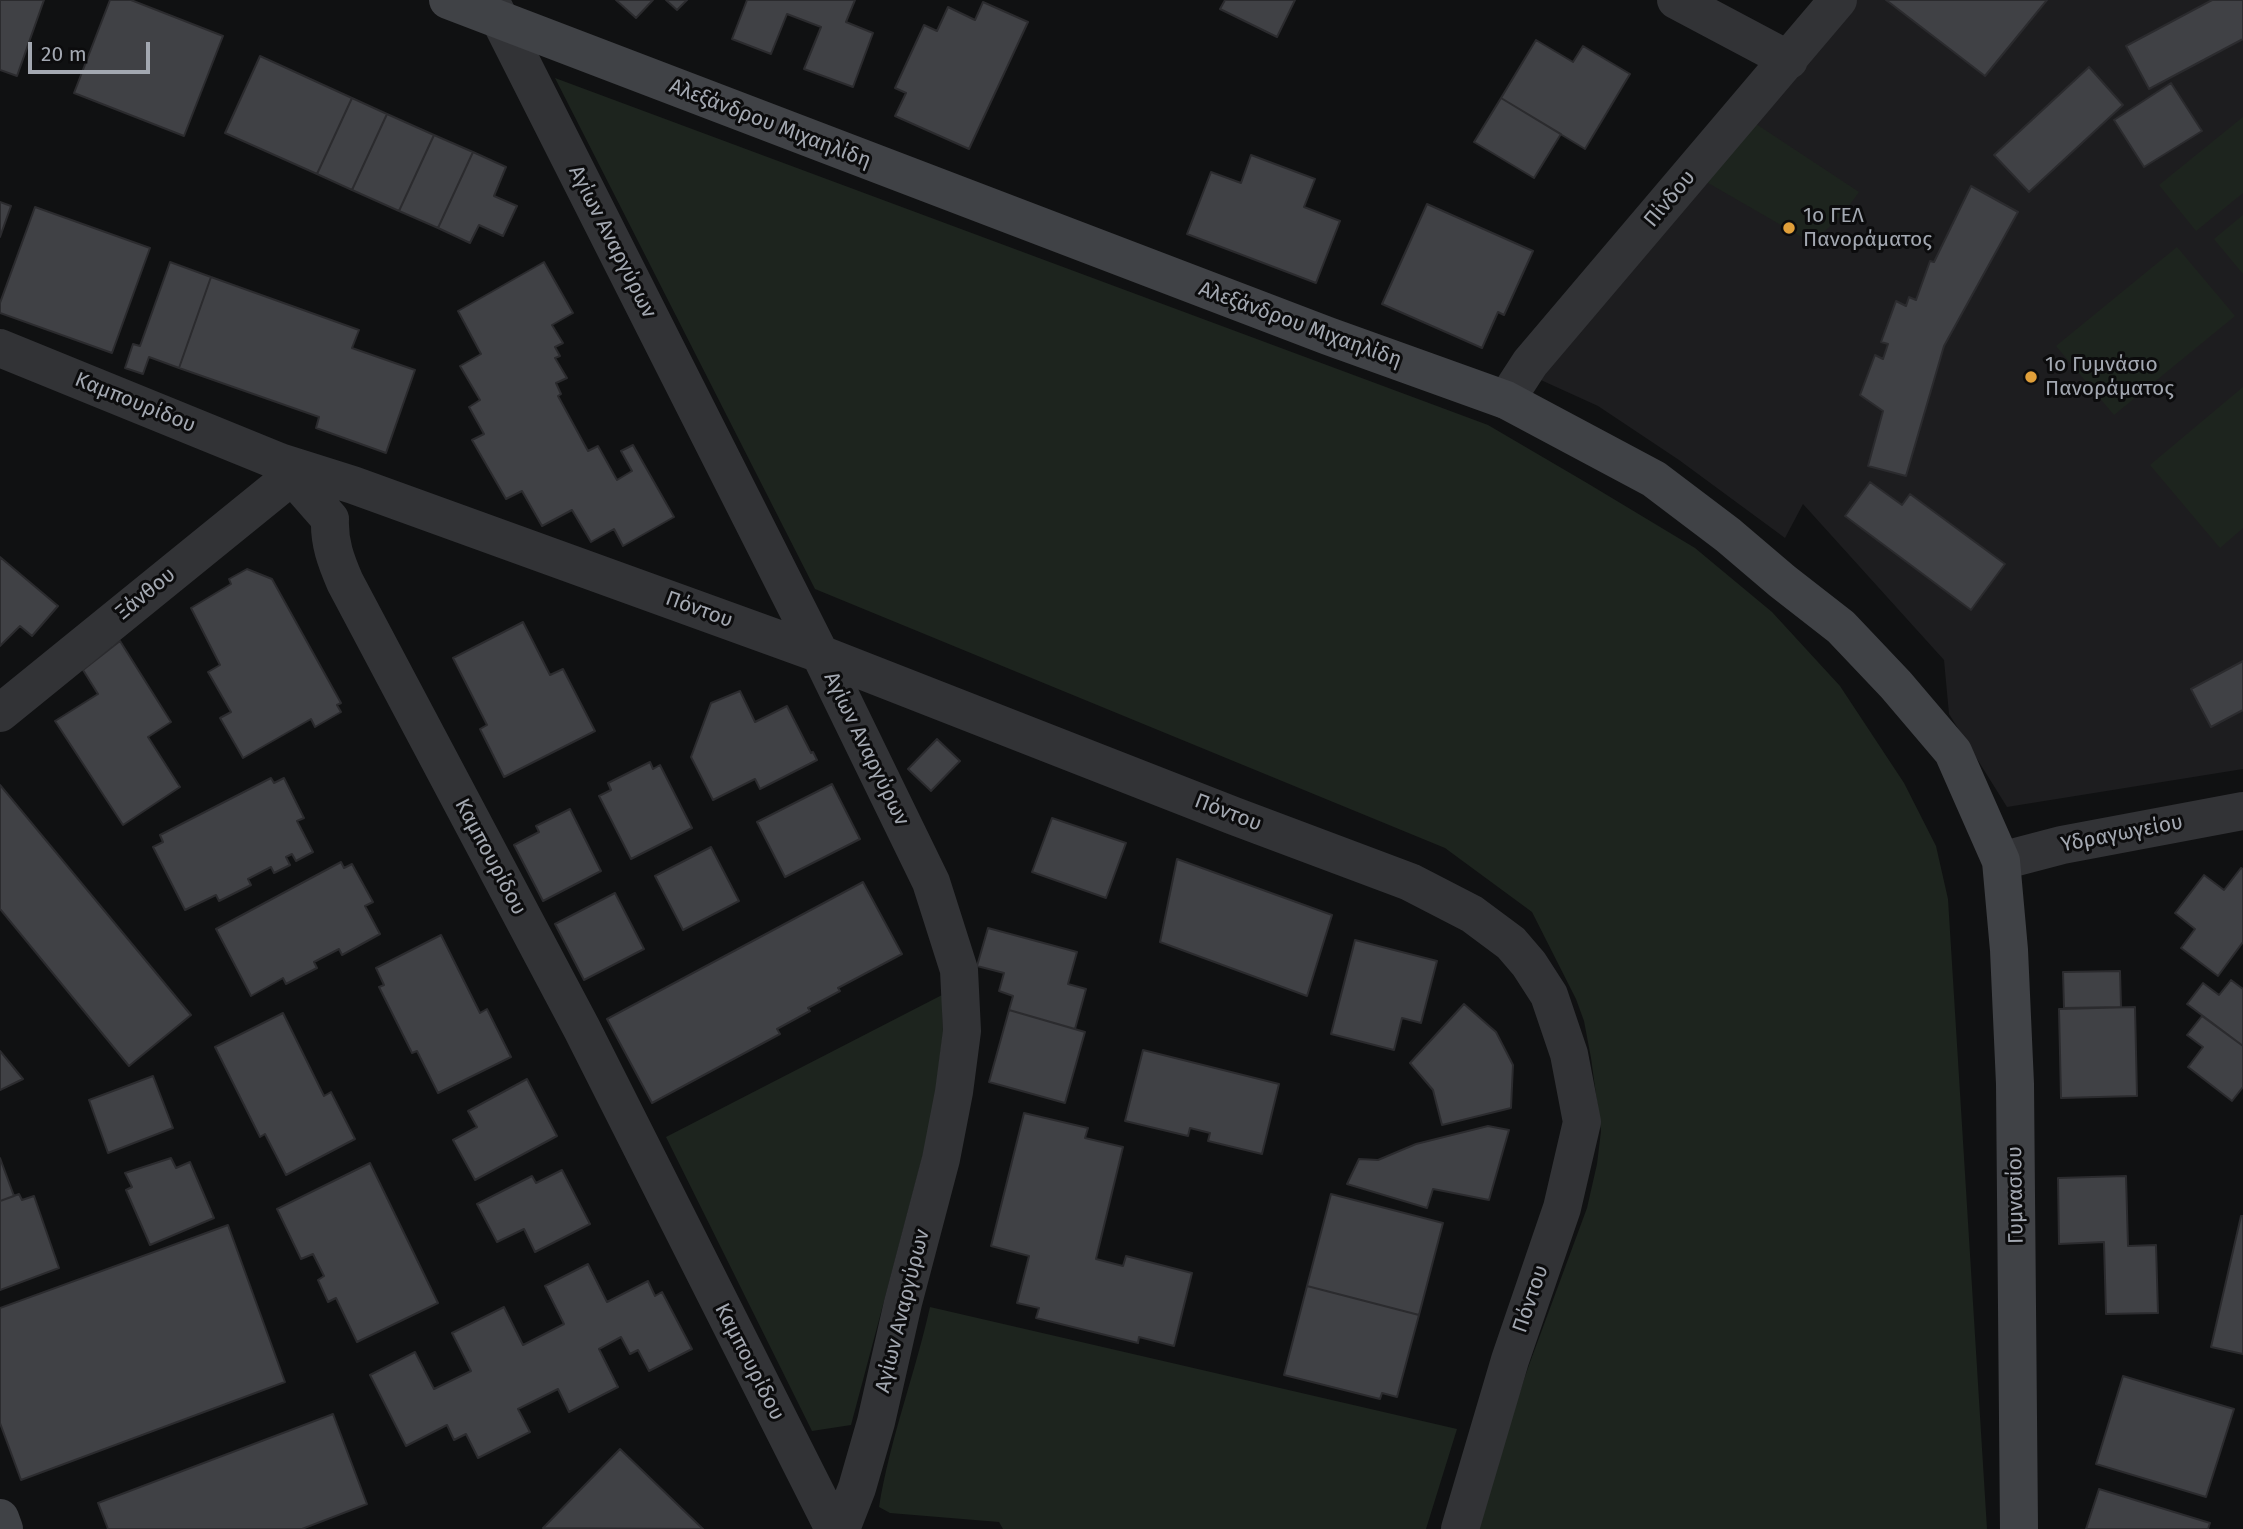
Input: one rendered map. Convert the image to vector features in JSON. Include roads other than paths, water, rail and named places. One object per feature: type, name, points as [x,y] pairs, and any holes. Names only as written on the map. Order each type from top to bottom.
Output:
[{"type":"street","name":"Aλεξάνδρου Mιχαηλίδη","points":[[448,0],[495,10],[1328,337],[1506,400],[1654,479],[1841,627],[1896,685],[1953,752],[2001,861]]},
{"type":"street","points":[[1676,0],[1788,60]]},
{"type":"street","name":"Πίνδου","points":[[1506,400],[1530,363],[1838,0]]},
{"type":"street","name":"Αγίων Αναργύρων","points":[[495,10],[820,654],[931,882],[959,970],[962,1031],[941,1159],[903,1303],[876,1422],[857,1488],[841,1529]]},
{"type":"street","name":"Καμπουρίδου","points":[[0,348],[286,469],[330,519],[329,536],[335,560],[345,582],[582,1030],[834,1529]]},
{"type":"street","name":"Πόντου","points":[[286,469],[353,485],[820,654],[1410,882],[1472,914],[1511,943],[1529,964],[1549,995],[1574,1076],[1582,1122],[1562,1208],[1510,1360],[1460,1529]]},
{"type":"street","name":"Ξάνθου","points":[[0,713],[286,469]]},
{"type":"street","points":[[330,519],[353,485]]},
{"type":"street","name":"Υδραγωγείου","points":[[2001,861],[2075,843],[2243,811]]},
{"type":"street","name":"Γυμνασίου","points":[[2001,861],[2009,950],[2015,1084],[2019,1529]]},
{"type":"street","points":[[0,1518],[4,1529]]},
{"type":"place","name":"1ο ΓΕΛ Πανοράματος","points":[[1789,228]]},
{"type":"place","name":"1ο Γυμνάσιο Πανοράματος","points":[[2031,377]]}]
